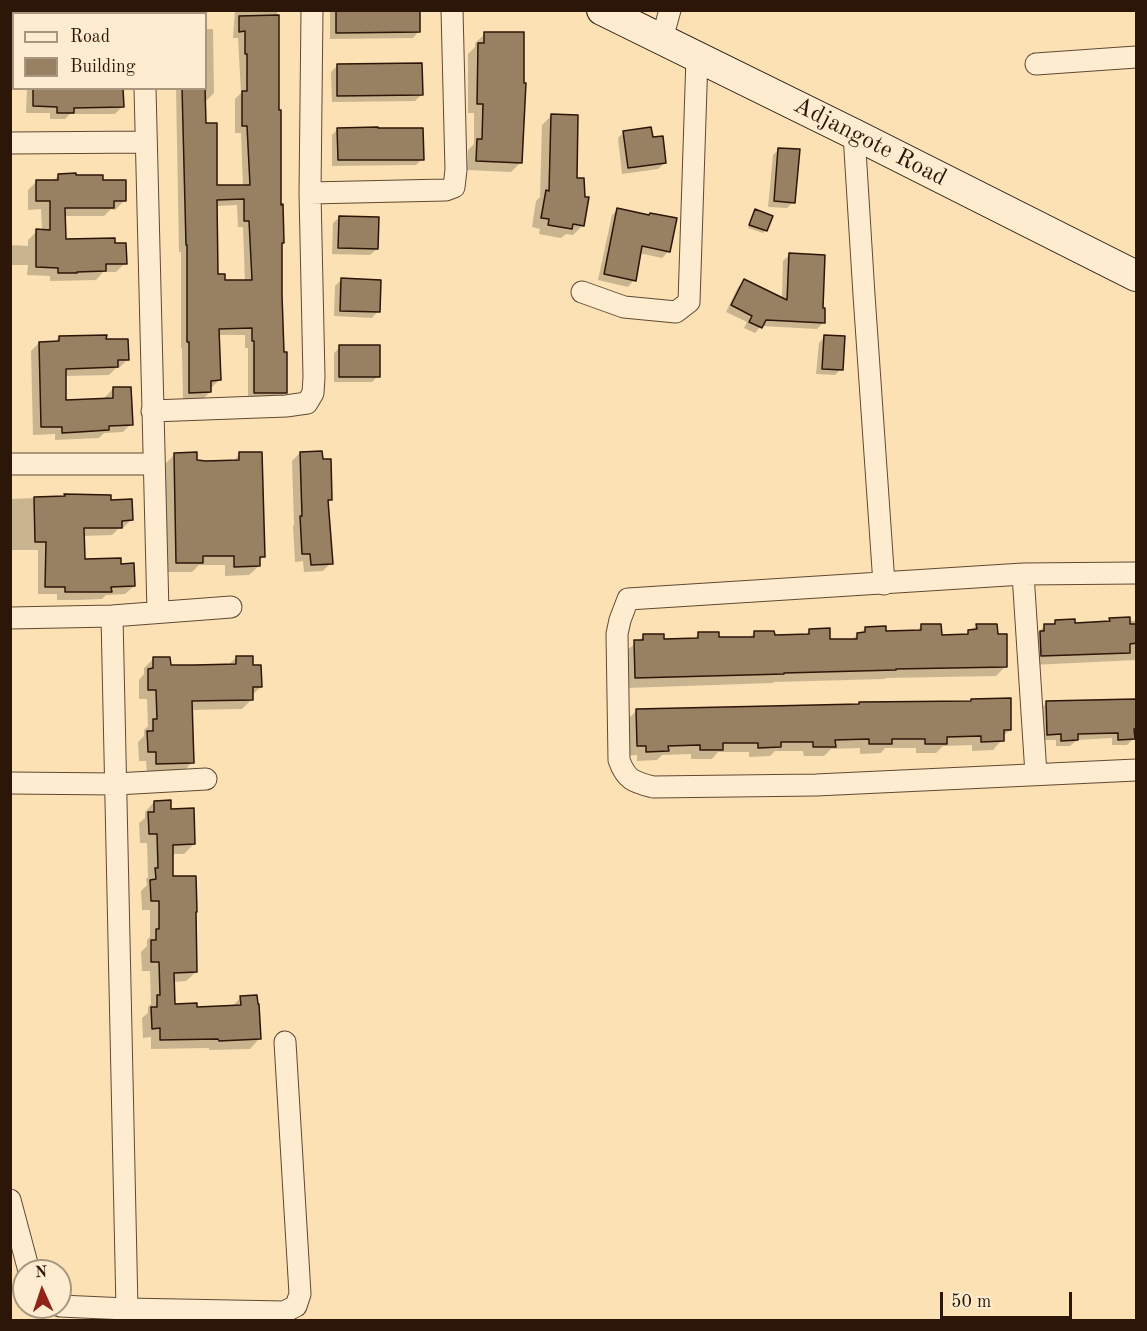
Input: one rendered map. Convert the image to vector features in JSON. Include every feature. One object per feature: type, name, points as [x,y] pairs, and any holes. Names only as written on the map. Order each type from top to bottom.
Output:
[{"type":"street","points":[[152,411],[286,406],[307,403],[313,393],[310,194],[312,10]]},
{"type":"street","points":[[310,194],[446,190],[454,187],[456,170],[452,10]]},
{"type":"street","name":"Adjangote Road","points":[[602,10],[1137,276]]},
{"type":"street","points":[[662,39],[670,10]]},
{"type":"street","points":[[582,292],[624,307],[676,312],[689,302],[697,57]]},
{"type":"street","points":[[1036,64],[1137,57]]},
{"type":"street","points":[[145,90],[158,612]]},
{"type":"street","points":[[854,134],[884,584]]},
{"type":"street","points":[[10,144],[146,142]]},
{"type":"street","points":[[10,464],[153,464]]},
{"type":"street","points":[[1137,573],[1023,574],[628,599],[620,620],[618,634],[620,760],[624,773],[635,782],[653,787],[816,784],[1137,771]]},
{"type":"street","points":[[1023,574],[1036,774]]},
{"type":"street","points":[[10,618],[112,616],[231,607]]},
{"type":"street","points":[[112,616],[127,1309]]},
{"type":"street","points":[[10,783],[116,784],[206,779]]},
{"type":"street","points":[[72,1307],[284,1312],[297,1306],[300,1293],[285,1042]]},
{"type":"street","points":[[10,1200],[26,1259]]},
{"type":"building","points":[[336,10],[420,10],[420,32],[336,33]]},
{"type":"building","points":[[279,15],[281,205],[283,204],[284,243],[282,243],[282,295],[284,352],[287,352],[287,393],[254,393],[252,328],[219,329],[221,380],[211,381],[211,392],[189,393],[182,90],[205,90],[206,123],[217,123],[217,185],[250,185],[247,126],[242,126],[242,91],[247,91],[247,54],[245,54],[245,31],[239,32],[239,16]],"holes":[[[244,199],[244,221],[249,221],[252,280],[225,280],[225,274],[218,274],[217,200]]]},
{"type":"building","points":[[484,32],[524,32],[524,83],[526,83],[522,163],[476,161],[477,139],[482,139],[483,104],[477,104],[478,43],[484,43]]},
{"type":"building","points":[[422,63],[423,95],[337,96],[337,64]]},
{"type":"building","points":[[33,90],[123,90],[124,107],[74,108],[74,113],[57,113],[57,107],[33,106]]},
{"type":"building","points":[[551,114],[578,115],[577,178],[584,178],[585,197],[589,197],[584,226],[573,224],[572,229],[548,225],[549,219],[541,218],[546,190],[549,191]]},
{"type":"building","points":[[651,127],[653,137],[663,136],[666,163],[628,168],[623,131]]},
{"type":"building","points":[[337,128],[423,128],[424,160],[338,160]]},
{"type":"building","points":[[778,148],[800,149],[795,203],[774,201]]},
{"type":"building","points":[[76,173],[76,175],[103,175],[103,180],[126,180],[126,201],[114,201],[114,208],[65,208],[66,239],[115,238],[115,243],[126,243],[127,264],[106,264],[106,271],[77,273],[58,273],[58,268],[36,267],[36,229],[50,230],[50,201],[36,201],[36,180],[58,180],[58,174]]},
{"type":"building","points":[[617,208],[677,218],[670,252],[642,246],[636,281],[604,274]]},
{"type":"building","points":[[755,209],[773,216],[767,231],[749,225]]},
{"type":"building","points":[[339,216],[379,217],[378,249],[338,248]]},
{"type":"building","points":[[789,253],[825,255],[823,308],[825,308],[825,323],[766,320],[762,328],[749,322],[752,316],[731,305],[744,279],[787,300]]},
{"type":"building","points":[[341,278],[381,280],[380,312],[340,311]]},
{"type":"building","points":[[107,335],[106,339],[128,339],[129,360],[118,360],[118,367],[66,369],[66,400],[113,398],[113,387],[131,387],[133,425],[109,426],[109,430],[62,433],[62,427],[41,427],[39,342],[59,341],[59,336]]},
{"type":"building","points":[[824,335],[845,336],[843,370],[822,369]]},
{"type":"building","points":[[339,345],[380,345],[380,377],[339,377]]},
{"type":"building","points":[[322,451],[323,459],[331,459],[332,500],[328,500],[333,564],[311,565],[310,554],[302,554],[300,452]]},
{"type":"building","points":[[197,452],[197,460],[206,461],[239,460],[239,452],[262,452],[265,557],[260,557],[260,566],[234,567],[234,556],[203,556],[203,563],[176,563],[174,453]]},
{"type":"building","points":[[64,494],[111,495],[111,500],[132,499],[133,520],[122,521],[122,528],[84,528],[85,559],[121,558],[121,564],[134,563],[135,586],[111,587],[112,592],[65,592],[65,587],[45,587],[46,542],[35,542],[34,497],[65,496]]},
{"type":"building","points":[[1130,617],[1130,624],[1137,624],[1137,643],[1130,644],[1130,653],[1041,656],[1040,631],[1044,631],[1044,624],[1055,624],[1055,620],[1075,619],[1075,623],[1110,621],[1109,618]]},
{"type":"building","points":[[921,624],[941,624],[942,635],[968,634],[968,630],[977,629],[976,624],[997,624],[998,634],[1007,634],[1007,667],[635,678],[634,640],[643,640],[643,634],[664,634],[664,639],[698,638],[698,632],[719,632],[719,637],[754,637],[754,631],[774,631],[775,635],[809,634],[809,629],[830,628],[830,639],[857,639],[857,633],[865,632],[865,627],[886,626],[886,631],[921,630]]},
{"type":"building","points":[[236,656],[253,656],[253,665],[261,665],[262,687],[253,687],[253,700],[192,701],[194,763],[156,764],[156,752],[148,752],[147,731],[153,731],[153,719],[157,719],[156,690],[148,690],[148,669],[153,668],[153,657],[170,657],[171,665],[194,665],[236,664]]},
{"type":"building","points":[[1011,698],[1011,730],[1004,730],[1004,741],[981,742],[981,736],[947,737],[947,744],[925,744],[925,739],[892,739],[892,744],[869,744],[869,739],[835,740],[836,747],[813,747],[813,742],[781,742],[781,747],[758,748],[758,743],[723,743],[723,750],[700,750],[700,745],[668,746],[669,751],[646,752],[646,746],[637,746],[636,709],[971,701],[971,699]]},
{"type":"building","points":[[1136,699],[1135,739],[1118,740],[1118,733],[1078,734],[1078,740],[1061,741],[1061,734],[1047,735],[1046,701]]},
{"type":"building","points":[[171,800],[171,809],[194,808],[195,844],[173,845],[173,876],[196,876],[197,912],[197,972],[174,973],[175,1004],[197,1003],[197,1007],[241,1005],[240,996],[257,995],[261,1039],[160,1040],[160,1028],[152,1029],[151,1007],[157,1007],[157,995],[160,995],[159,962],[151,962],[151,940],[156,940],[156,929],[159,929],[159,901],[151,901],[150,880],[156,879],[155,868],[158,868],[157,834],[149,834],[148,812],[154,812],[154,801]]}]
